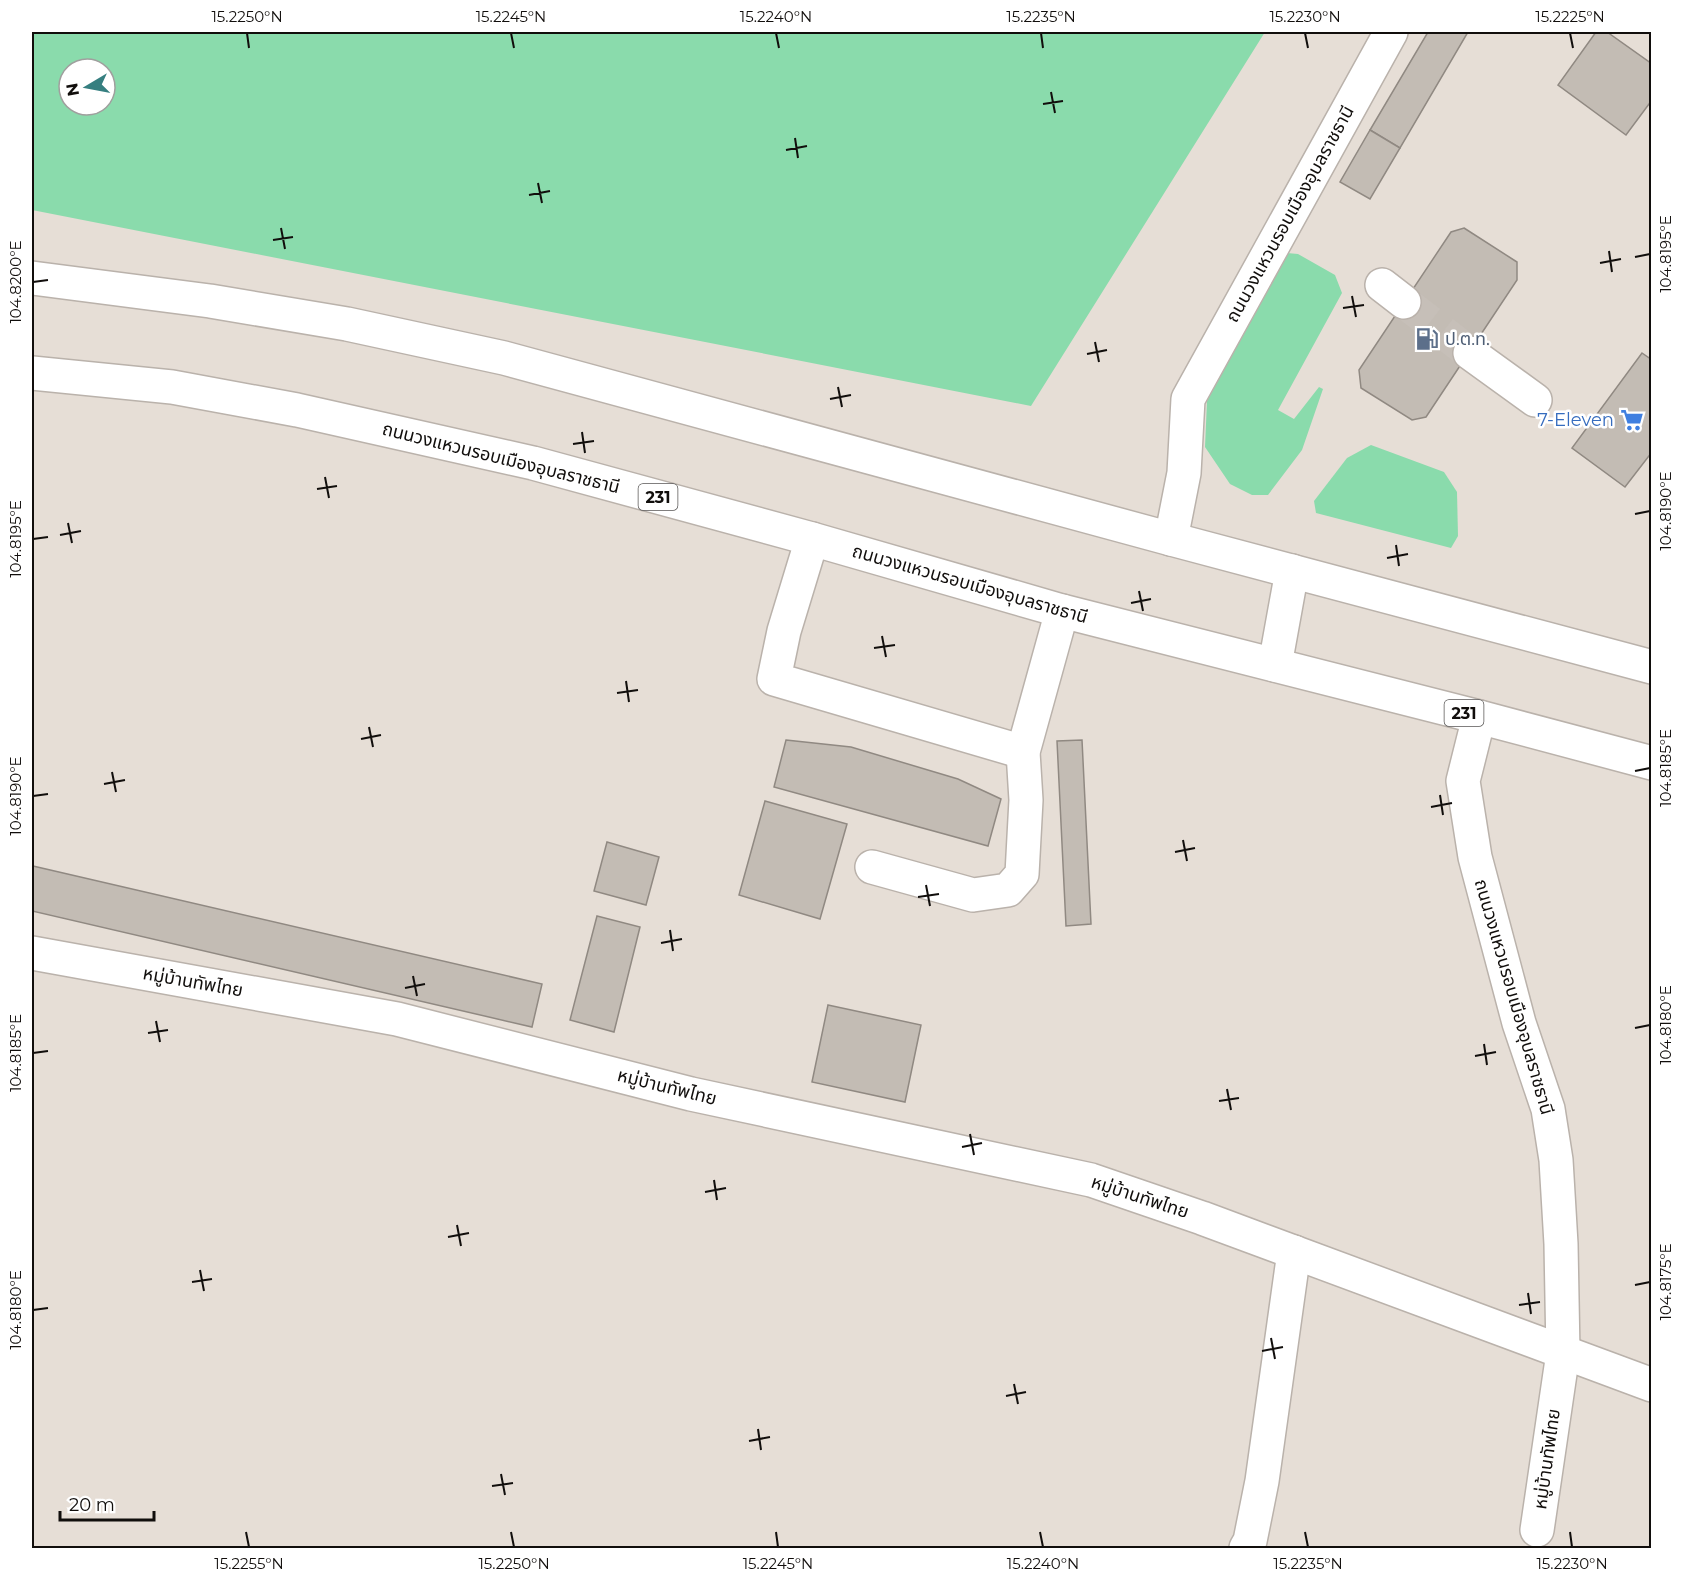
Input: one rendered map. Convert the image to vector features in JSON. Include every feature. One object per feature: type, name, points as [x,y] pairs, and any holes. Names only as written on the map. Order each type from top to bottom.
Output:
[{"type":"main road","name":"ถนนวงแหวนรอบเมืองอุบลราชธานี","points":[[1171,539],[1184,473],[1188,399],[1391,32]]},
{"type":"main road","points":[[32,278],[210,301],[347,324],[504,358],[1652,667]]},
{"type":"main road","points":[[1470,353],[1535,400]]},
{"type":"main road","name":"ถนนวงแหวนรอบเมืองอุบลราชธานี","points":[[32,373],[172,387],[297,410],[533,463],[812,539],[1062,611],[1652,763]]},
{"type":"main road","points":[[812,539],[784,631],[774,679],[1023,752]]},
{"type":"main road","points":[[1275,665],[1292,571]]},
{"type":"main road","points":[[872,867],[973,895],[1008,890],[1022,874],[1026,800],[1023,752],[1062,611]]},
{"type":"main road","name":"ถนนวงแหวนรอบเมืองอุบลราชธานี","points":[[1479,717],[1463,781],[1475,857],[1491,919],[1519,1023],[1548,1109],[1556,1160],[1561,1244],[1563,1353]]},
{"type":"main road","name":"หมู่บ้านทัพไทย","points":[[32,953],[397,1018],[691,1094],[1090,1180],[1294,1252],[1652,1385]]},
{"type":"main road","points":[[1246,1548],[1250,1541],[1262,1481],[1294,1252]]},
{"type":"main road","name":"หมู่บ้านทัพไทย","points":[[1537,1530],[1563,1353]]},
{"type":"green space","points":[[32,32],[1265,32],[1031,406],[32,210]]},
{"type":"green space","points":[[1287,253],[1298,254],[1335,275],[1342,293],[1278,410],[1294,419],[1319,387],[1323,389],[1302,450],[1268,495],[1252,495],[1230,484],[1205,447],[1207,401]]},
{"type":"green space","points":[[1371,445],[1444,472],[1457,492],[1458,536],[1451,548],[1316,513],[1314,501],[1347,458]]},
{"type":"building","points":[[1428,32],[1468,32],[1400,148],[1370,130]]},
{"type":"building","points":[[1596,32],[1607,32],[1652,64],[1652,100],[1626,135],[1558,85]]},
{"type":"building","points":[[1370,130],[1400,148],[1370,199],[1340,182]]},
{"type":"building","points":[[1464,228],[1517,262],[1517,280],[1426,417],[1412,420],[1361,388],[1359,370],[1451,232]]},
{"type":"building","points":[[1642,353],[1652,360],[1652,452],[1625,487],[1572,448]]},
{"type":"building","points":[[786,740],[851,747],[958,779],[1001,799],[988,846],[774,787]]},
{"type":"building","points":[[1082,740],[1091,924],[1066,926],[1057,741]]},
{"type":"building","points":[[765,801],[847,824],[820,919],[739,895]]},
{"type":"building","points":[[607,842],[659,857],[646,905],[594,891]]},
{"type":"building","points":[[33,866],[542,984],[532,1027],[32,911]]},
{"type":"building","points":[[597,916],[640,927],[614,1032],[570,1020]]},
{"type":"building","points":[[828,1005],[921,1025],[905,1102],[812,1082]]},
{"type":"tunnel","points":[[1404,302],[1470,353]]},
{"type":"place","name":"ป.ต.ท.","points":[[1427,339]]},
{"type":"place","name":"7-Eleven","points":[[1632,420]]}]
